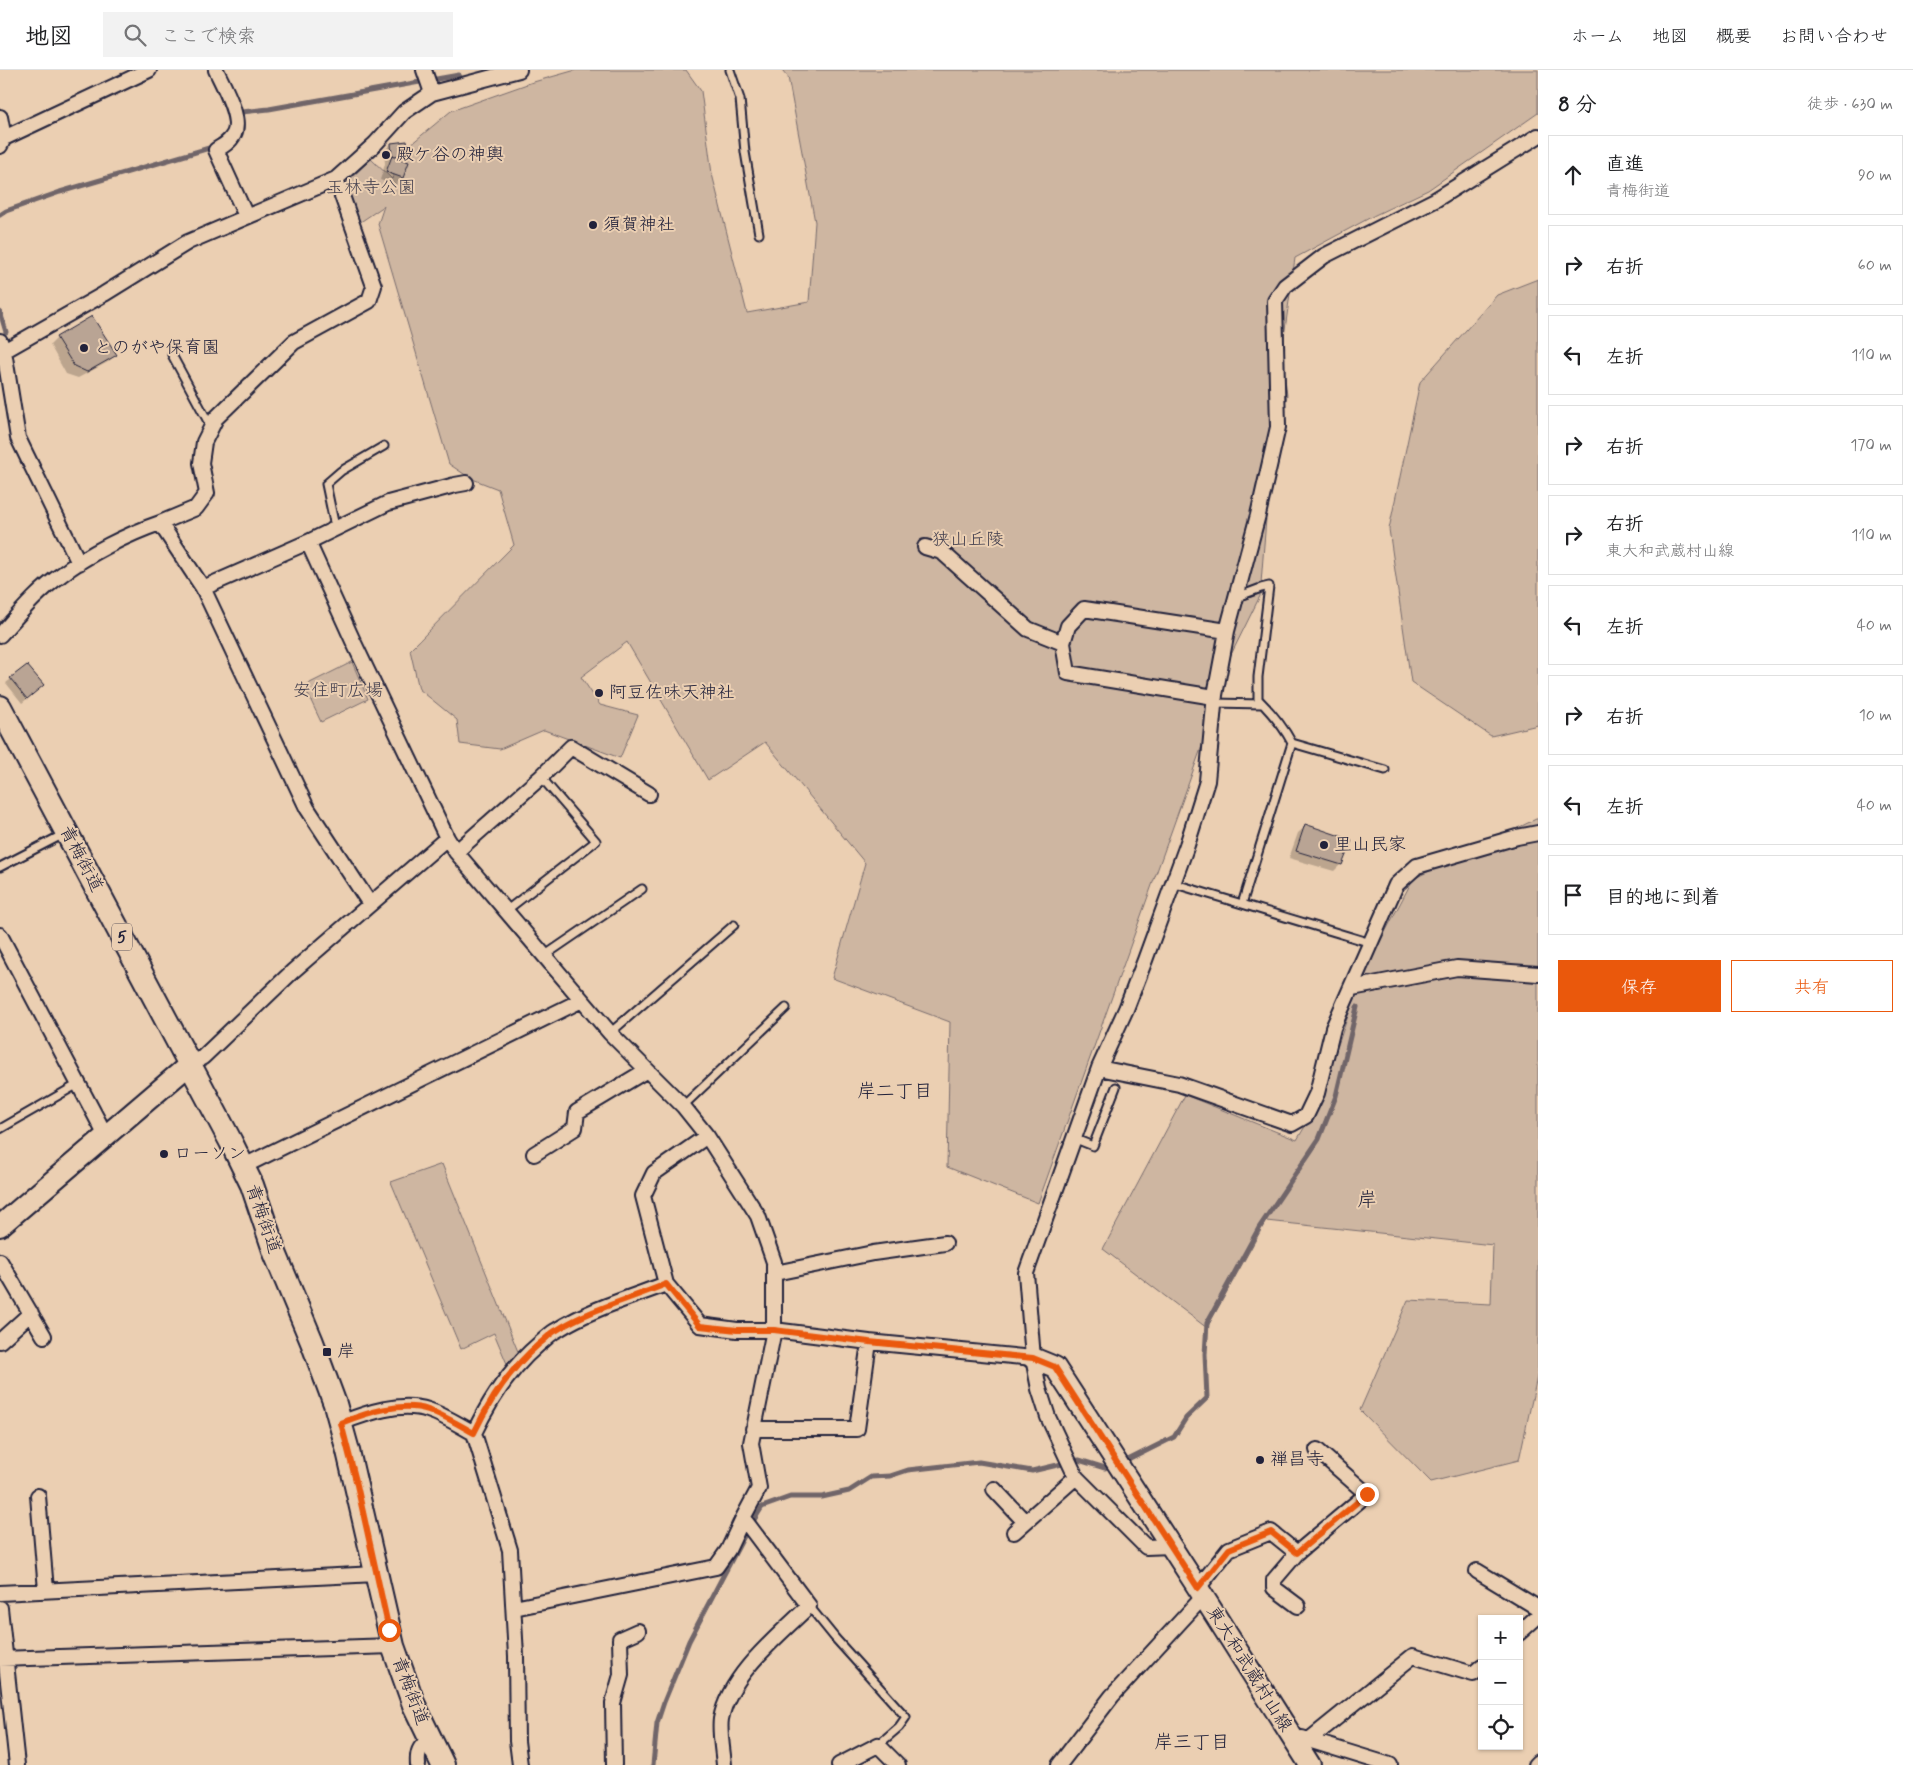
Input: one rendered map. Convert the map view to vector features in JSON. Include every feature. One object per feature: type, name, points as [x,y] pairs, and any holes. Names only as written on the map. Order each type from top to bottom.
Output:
[{"type":"main road","name":"青梅街道","points":[[0,707],[244,1166],[274,1253],[322,1367],[341,1423],[393,1646],[408,1688],[443,1765]]},
{"type":"street","points":[[0,118],[2,142],[149,70]]},
{"type":"street","points":[[216,70],[234,109],[235,133],[227,143],[216,150],[246,216]]},
{"type":"street","points":[[424,70],[432,93]]},
{"type":"street","points":[[79,563],[18,438],[2,346],[104,294],[188,242],[336,179],[375,144],[404,112],[432,93],[519,70]]},
{"type":"street","points":[[1171,1546],[1146,1547],[1071,1466],[1048,1417],[1039,1389],[1033,1358],[1026,1273],[1072,1138],[1099,1068],[1126,1009],[1187,845],[1207,781],[1215,699],[1228,631],[1258,515],[1278,427],[1276,301],[1285,286],[1324,256],[1435,200],[1538,136]]},
{"type":"street","points":[[0,635],[22,610],[50,584],[79,563],[136,531],[196,508],[207,492],[201,463],[204,442],[216,418],[294,342],[368,301],[374,286],[336,179]]},
{"type":"street","points":[[203,588],[308,542],[335,527],[388,503],[455,484],[466,483]]},
{"type":"street","points":[[160,523],[203,588],[308,808],[370,904]]},
{"type":"street","points":[[308,542],[353,642],[447,838],[456,852],[610,1033],[683,1106],[707,1136],[758,1216],[774,1262],[774,1330],[751,1443],[760,1488],[748,1524],[716,1567],[514,1608]]},
{"type":"street","points":[[925,547],[942,552],[1028,629],[1063,643]]},
{"type":"street","points":[[1215,699],[1208,696],[1068,673],[1063,643],[1068,626],[1084,609],[1228,631]]},
{"type":"street","points":[[456,852],[571,747],[649,794]]},
{"type":"street","points":[[1099,1068],[1179,1084],[1292,1124],[1306,1116],[1317,1093],[1333,1028],[1396,885],[1417,866],[1517,837],[1538,833]]},
{"type":"street","points":[[0,1226],[190,1064],[203,1057],[293,971],[447,838]]},
{"type":"street","points":[[0,935],[80,1083],[106,1136]]},
{"type":"street","points":[[1352,988],[1458,968],[1538,974]]},
{"type":"street","points":[[244,1166],[582,1000]]},
{"type":"street","points":[[534,1154],[575,1128],[577,1112],[647,1070]]},
{"type":"street","points":[[707,1136],[654,1173],[643,1196],[666,1284],[700,1326],[737,1330],[774,1330],[869,1342],[1033,1358]]},
{"type":"street","points":[[775,1273],[873,1253],[945,1243]]},
{"type":"street","points":[[0,1261],[44,1336]]},
{"type":"street","points":[[520,1765],[517,1741],[516,1656],[510,1550],[474,1433],[486,1407],[508,1376],[527,1354],[556,1330],[617,1301],[636,1296],[666,1284]]},
{"type":"street","points":[[0,1341],[31,1313]]},
{"type":"street","points":[[753,1429],[857,1428],[869,1342]]},
{"type":"street","name":"東大和武蔵村山線","points":[[1033,1358],[1055,1367],[1201,1592],[1299,1737],[1310,1765]]},
{"type":"street","points":[[341,1423],[357,1416],[390,1409],[428,1409],[474,1433]]},
{"type":"street","points":[[1298,1606],[1274,1588],[1274,1580],[1297,1553],[1367,1494],[1317,1450]]},
{"type":"street","points":[[1014,1532],[1025,1522],[1071,1466]]},
{"type":"street","points":[[994,1489],[1025,1522]]},
{"type":"street","points":[[38,1496],[46,1590]]},
{"type":"street","points":[[724,1765],[720,1720],[728,1698],[751,1663],[809,1606],[748,1524]]},
{"type":"street","points":[[1059,1765],[1112,1696],[1201,1592],[1229,1549],[1271,1532],[1297,1553]]},
{"type":"street","points":[[1477,1571],[1538,1608]]},
{"type":"street","points":[[0,1593],[376,1574]]},
{"type":"street","points":[[0,1608],[3,1659],[17,1765]]},
{"type":"street","points":[[1523,1629],[1538,1616]]},
{"type":"street","points":[[614,1765],[613,1702],[621,1675],[620,1639],[638,1631]]},
{"type":"street","points":[[3,1659],[393,1646]]},
{"type":"street","points":[[1299,1737],[1413,1656],[1473,1674],[1478,1670]]},
{"type":"street","points":[[1299,1737],[1390,1765]]},
{"type":"street","points":[[418,1765],[417,1754],[419,1748],[430,1739]]},
{"type":"street","points":[[839,1765],[878,1745],[898,1765]]},
{"type":"street","points":[[1535,1765],[1538,1762]]},
{"type":"lane","points":[[730,70],[740,99],[744,152],[759,234]]},
{"type":"lane","points":[[172,355],[211,427]]},
{"type":"lane","points":[[335,527],[326,484],[341,471],[384,446]]},
{"type":"lane","points":[[1236,598],[1270,586],[1258,677],[1258,699],[1285,730],[1292,743],[1385,770]]},
{"type":"lane","points":[[1215,699],[1262,704]]},
{"type":"lane","points":[[1242,904],[1292,743]]},
{"type":"lane","points":[[507,910],[596,842],[540,776]]},
{"type":"lane","points":[[0,866],[67,833]]},
{"type":"lane","points":[[1172,883],[1372,943]]},
{"type":"lane","points":[[544,956],[642,889]]},
{"type":"lane","points":[[610,1033],[734,925]]},
{"type":"lane","points":[[683,1106],[786,1008]]},
{"type":"lane","points":[[0,1129],[80,1083]]},
{"type":"lane","points":[[1072,1138],[1093,1146],[1116,1087]]},
{"type":"lane","points":[[809,1606],[906,1717],[899,1727],[878,1745]]},
{"type":"green space","name":"狭山丘陵","points":[[576,70],[686,70],[701,91],[712,174],[747,313],[809,302],[815,222],[788,77],[782,70],[1538,70],[1538,113],[1428,190],[1375,215],[1295,258],[1282,351],[1287,396],[1271,455],[1260,596],[1220,677],[1203,743],[1038,1203],[947,1167],[950,1022],[832,978],[865,863],[765,742],[708,780],[627,642],[581,677],[600,705],[638,715],[620,758],[544,730],[500,749],[460,744],[457,720],[419,689],[410,650],[514,545],[498,489],[470,478],[449,464],[378,224],[384,206],[359,223],[346,183],[371,159],[392,179],[399,154],[451,111],[530,83]]},
{"type":"green space","points":[[1538,279],[1538,725],[1491,736],[1411,682],[1389,529],[1420,382],[1497,295]]},
{"type":"green space","name":"安住町広場","points":[[352,662],[368,699],[321,722],[304,686]]},
{"type":"green space","points":[[1538,819],[1538,1372],[1519,1460],[1431,1482],[1360,1410],[1408,1300],[1491,1304],[1493,1245],[1266,1221],[1207,1328],[1103,1249],[1185,1095],[1297,1140],[1317,1106],[1361,978],[1413,879]]},
{"type":"green space","points":[[442,1164],[521,1359],[510,1371],[494,1333],[461,1349],[391,1182]]},
{"type":"building","points":[[407,141],[409,155],[392,156],[391,143]]},
{"type":"building","points":[[392,156],[409,162],[403,178],[386,172]]},
{"type":"building","points":[[92,316],[117,355],[87,372],[74,366],[56,337]]},
{"type":"building","points":[[27,665],[44,685],[27,699],[10,678]]},
{"type":"building","name":"里山民家","points":[[1305,824],[1352,840],[1342,865],[1296,851]]},
{"type":"waterway","points":[[238,118],[242,112],[269,109],[459,75]]},
{"type":"waterway","points":[[0,215],[6,211],[60,192],[216,146]]},
{"type":"waterway","points":[[0,312],[6,332]]},
{"type":"waterway","points":[[1130,1459],[1174,1437],[1186,1418],[1207,1398],[1205,1354],[1207,1323],[1259,1228],[1319,1139],[1336,1096],[1357,1007]]},
{"type":"waterway","points":[[653,1765],[657,1723],[689,1641],[744,1536],[762,1507],[790,1497],[822,1497],[849,1491],[871,1477],[890,1476],[908,1470],[979,1462],[1032,1471],[1079,1460],[1105,1468]]},
{"type":"place","name":"殿ケ谷の神輿","points":[[386,155]]},
{"type":"place","name":"須賀神社","points":[[593,225]]},
{"type":"place","name":"とのがや保育園","points":[[84,348]]},
{"type":"place","name":"阿豆佐味天神社","points":[[599,693]]},
{"type":"place","name":"里山民家","points":[[1324,845]]},
{"type":"place","name":"ローソン","points":[[164,1154]]},
{"type":"place","name":"岸","points":[[327,1352]]},
{"type":"place","name":"禅昌寺","points":[[1260,1460]]},
{"type":"district","name":"岸二丁目","points":[[895,1091]]},
{"type":"district","name":"岸","points":[[1367,1200]]},
{"type":"district","name":"岸三丁目","points":[[1192,1742]]},
{"type":"route","points":[[389,1630],[357,1485],[341,1423],[357,1416],[390,1409],[428,1409],[474,1433],[486,1407],[508,1376],[527,1354],[556,1330],[617,1301],[636,1296],[666,1284],[700,1326],[737,1330],[774,1330],[869,1342],[1033,1358],[1055,1367],[1198,1588],[1229,1549],[1271,1532],[1297,1553],[1367,1494]]},
{"type":"park label","name":"玉林寺公園","points":[[371,188]]}]
